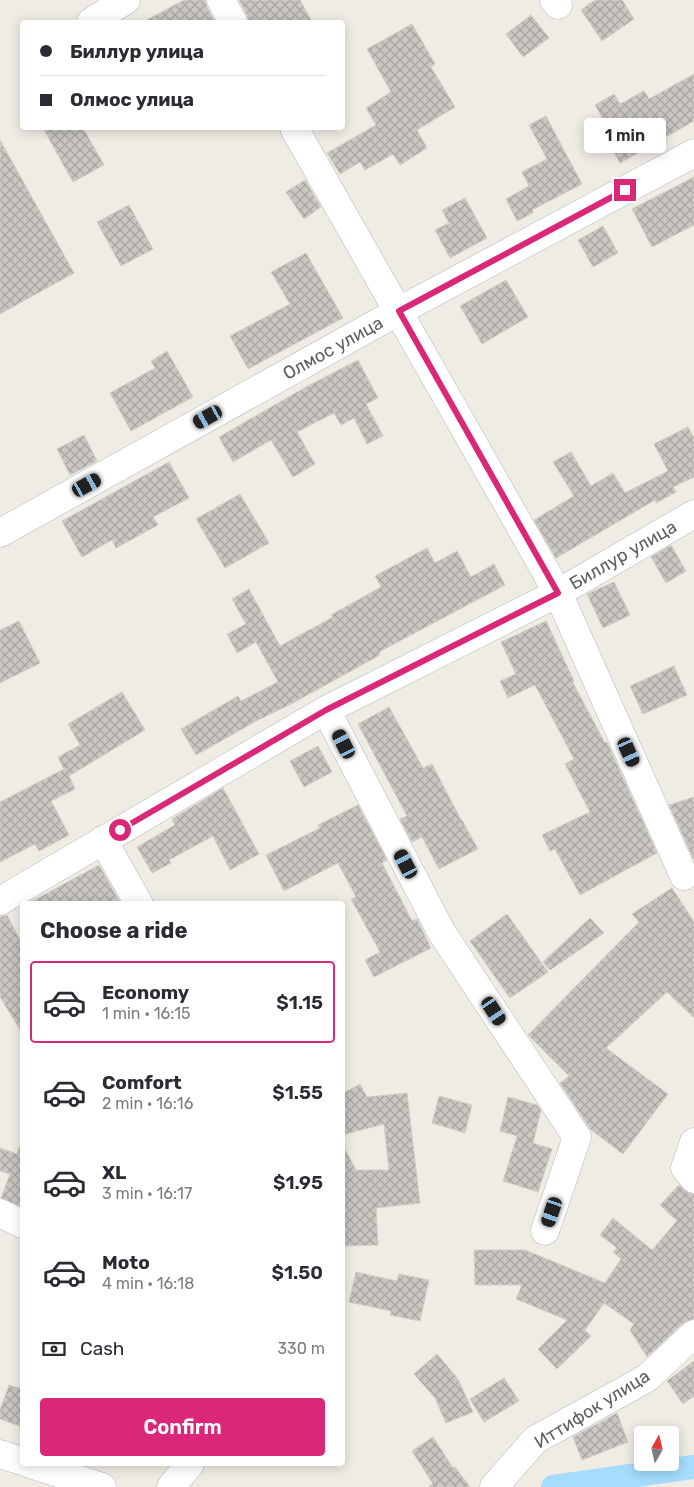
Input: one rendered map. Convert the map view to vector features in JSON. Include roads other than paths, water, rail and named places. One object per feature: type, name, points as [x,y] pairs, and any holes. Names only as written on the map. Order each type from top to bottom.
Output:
[{"type":"street","points":[[94,20],[126,0]]},
{"type":"street","points":[[220,0],[233,20]]},
{"type":"street","points":[[295,130],[558,593],[684,876]]},
{"type":"street","name":"Олмос улица","points":[[0,533],[399,311],[694,152]]},
{"type":"street","name":"Биллур улица","points":[[0,901],[326,710],[558,593],[694,514]]},
{"type":"street","points":[[326,710],[442,933],[577,1137],[545,1231]]},
{"type":"street","points":[[103,840],[137,901]]},
{"type":"street","points":[[694,1142],[685,1168],[694,1179]]},
{"type":"street","points":[[0,1213],[20,1223]]},
{"type":"street","name":"Иттифок улица","points":[[494,1487],[535,1440],[646,1378],[694,1334]]},
{"type":"street","points":[[0,1454],[20,1460]]},
{"type":"street","points":[[36,1466],[102,1487]]},
{"type":"street","points":[[171,1487],[188,1466]]},
{"type":"waterway","points":[[553,1487],[694,1467]]}]
